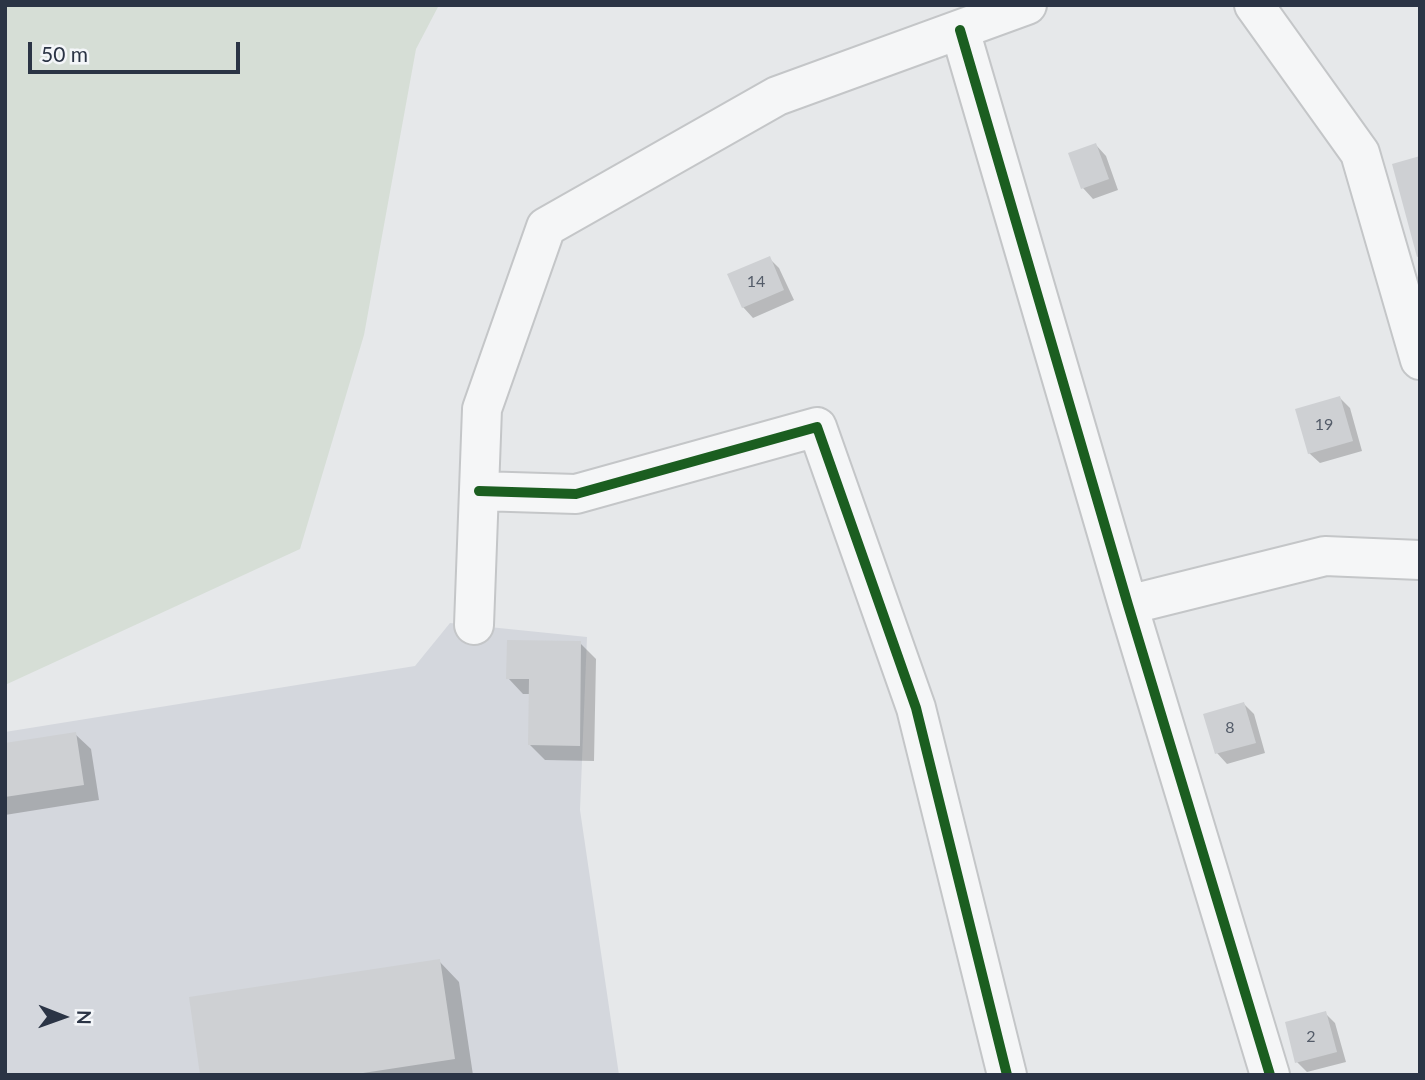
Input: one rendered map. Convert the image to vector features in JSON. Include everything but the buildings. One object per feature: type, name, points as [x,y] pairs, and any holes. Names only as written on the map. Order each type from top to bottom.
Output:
[{"type":"street","points":[[474,625],[482,409],[546,227],[778,96],[1027,5]]},
{"type":"street","points":[[1254,5],[1360,153],[1420,360]]},
{"type":"street","points":[[960,30],[1128,605],[1270,1075]]},
{"type":"street","points":[[479,491],[576,494],[817,427],[916,708],[1007,1075]]},
{"type":"street","points":[[1128,605],[1325,556],[1420,560]]},
{"type":"shaded area","points":[[5,5],[439,5],[416,49],[364,335],[300,549],[5,685]]},
{"type":"shaded area","points":[[450,623],[587,637],[580,810],[619,1075],[5,1075],[5,732],[415,666]]},
{"type":"cycle path","points":[[960,30],[1128,605],[1270,1075]]},
{"type":"cycle path","points":[[479,491],[576,494],[817,427],[916,708],[1007,1075]]}]
